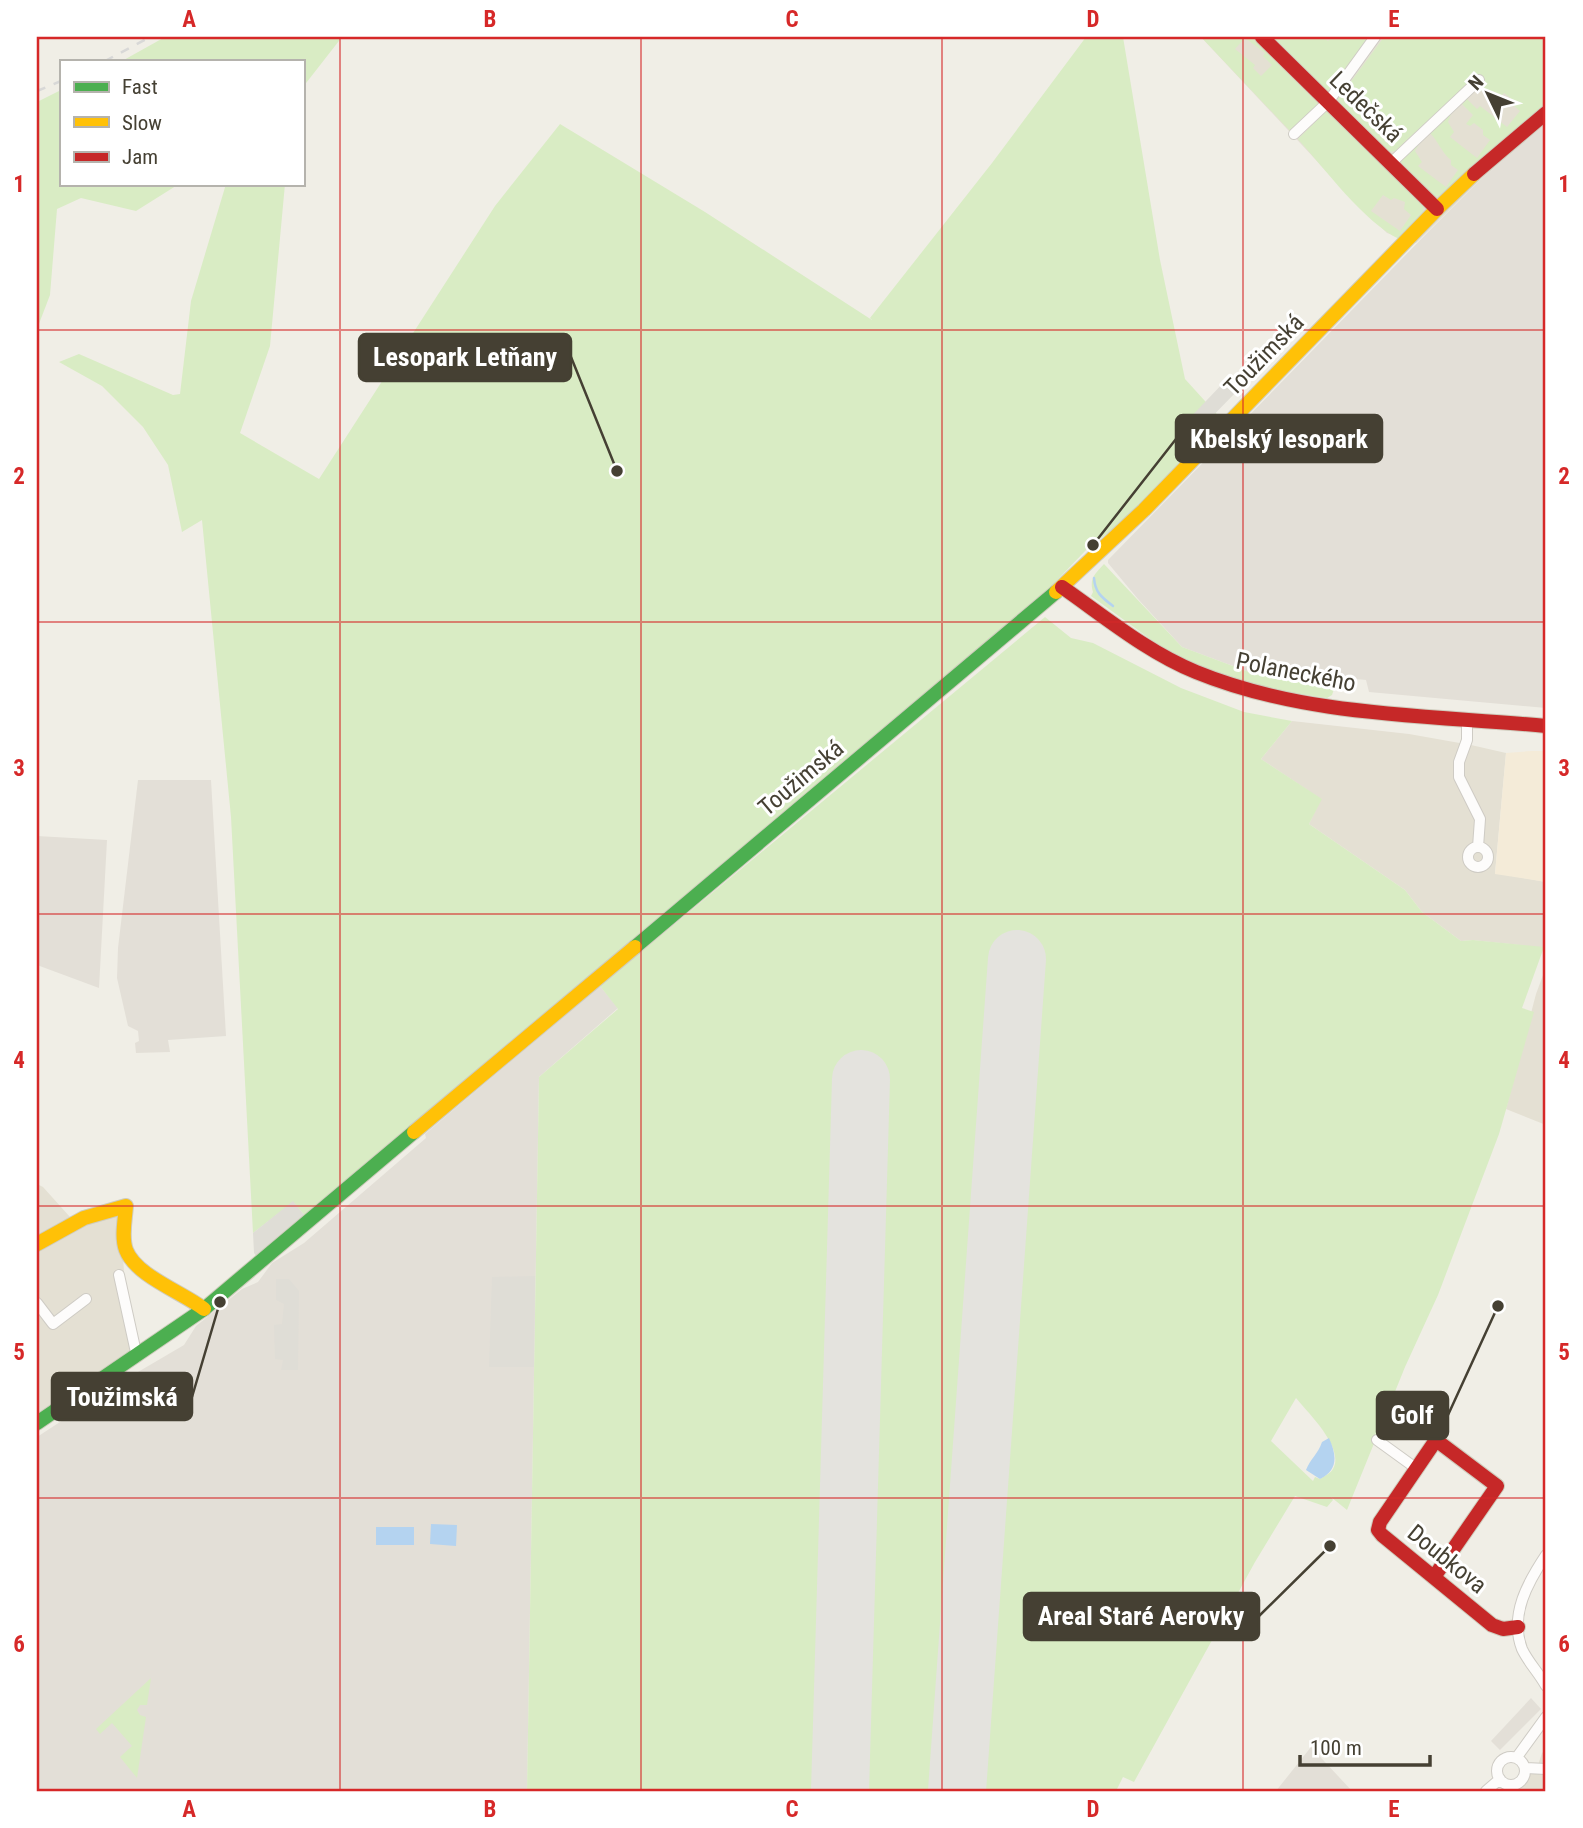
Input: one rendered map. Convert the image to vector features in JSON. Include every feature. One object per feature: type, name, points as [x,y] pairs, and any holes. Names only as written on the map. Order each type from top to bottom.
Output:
[{"type":"street","name":"Ledečská","points":[[1262,37],[1437,209]]},
{"type":"street","points":[[1294,134],[1328,102],[1375,37]]},
{"type":"street","points":[[1391,163],[1479,80]]},
{"type":"street","name":"Toužimská","points":[[37,1423],[204,1309],[1062,587],[1144,510],[1437,209],[1546,113]]},
{"type":"street","name":"Polaneckého","points":[[1062,587],[1151,648],[1225,683],[1264,694],[1335,706],[1546,726]]},
{"type":"street","points":[[1467,718],[1467,740],[1459,762],[1459,778],[1480,818],[1478,847]]},
{"type":"street","points":[[37,1244],[84,1218],[126,1206],[125,1248],[131,1262],[190,1297],[204,1309]]},
{"type":"street","points":[[119,1275],[137,1357]]},
{"type":"street","points":[[37,1303],[48,1328],[86,1299]]},
{"type":"street","points":[[1377,1440],[1417,1469]]},
{"type":"street","name":"Doubkova","points":[[1434,1577],[1497,1486],[1436,1440],[1380,1522],[1378,1530],[1381,1535],[1492,1625],[1503,1629],[1518,1627]]},
{"type":"street","points":[[1546,1555],[1521,1600],[1518,1627],[1522,1648],[1546,1686]]},
{"type":"street","points":[[1517,1757],[1546,1717]]},
{"type":"street","points":[[1508,1757],[1517,1757],[1525,1768],[1525,1776],[1516,1784],[1507,1784],[1500,1779],[1497,1770],[1500,1762],[1508,1757]]},
{"type":"street","points":[[1525,1768],[1546,1769]]},
{"type":"street","points":[[1486,1791],[1500,1779]]},
{"type":"shaded area","points":[[1201,37],[1546,37],[1546,123],[1479,181],[1416,243],[1387,233]]},
{"type":"shaded area","points":[[1546,123],[1546,708],[1369,692],[1366,680],[1328,676],[1321,686],[1291,682],[1249,672],[1182,647],[1138,599],[1108,560],[1479,181]]},
{"type":"shaded area","points":[[1227,379],[1238,390],[1200,429],[1195,424],[1190,429],[1185,423]]},
{"type":"shaded area","points":[[1292,721],[1409,734],[1506,753],[1495,873],[1546,882],[1546,948],[1461,941],[1422,912],[1405,890],[1309,824],[1321,799],[1261,759]]},
{"type":"shaded area","points":[[1546,751],[1546,882],[1495,874],[1506,753]]},
{"type":"shaded area","points":[[138,780],[211,780],[226,1036],[168,1040],[170,1052],[136,1053],[138,1031],[128,1026],[117,978],[118,948]]},
{"type":"shaded area","points":[[37,836],[107,840],[99,988],[37,965]]},
{"type":"shaded area","points":[[1546,967],[1546,1125],[1506,1109],[1536,994]]},
{"type":"shaded area","points":[[600,986],[618,1008],[539,1077],[527,1791],[37,1791],[37,1437],[184,1345],[196,1326],[242,1289],[258,1282],[272,1263],[304,1243],[426,1138],[425,1134]]},
{"type":"shaded area","points":[[37,1184],[43,1187],[70,1217],[119,1203],[130,1353],[37,1419]]},
{"type":"shaded area","points":[[293,1201],[309,1221],[257,1257],[254,1253],[253,1233]]},
{"type":"shaded area","points":[[535,1276],[534,1367],[489,1367],[492,1277]]},
{"type":"shaded area","points":[[276,1279],[289,1279],[299,1291],[298,1370],[281,1370],[283,1360],[275,1359],[274,1325],[282,1324],[284,1304],[276,1300]]},
{"type":"shaded area","points":[[1531,1698],[1541,1709],[1500,1750],[1491,1741]]},
{"type":"shaded area","points":[[1311,1747],[1352,1791],[1276,1791]]},
{"type":"shaded area","points":[[1546,1749],[1546,1791],[1515,1791],[1518,1777],[1536,1771]]},
{"type":"green space","points":[[165,37],[342,37],[304,86],[304,60],[124,60]]},
{"type":"green space","points":[[1086,37],[1123,37],[1160,260],[1185,379],[1224,422],[1141,507],[1087,549],[1038,600],[307,1218],[293,1202],[253,1233],[231,817],[202,520],[182,532],[168,465],[143,427],[102,386],[59,362],[79,354],[173,395],[180,394],[191,301],[225,186],[285,186],[270,346],[240,433],[319,479],[495,206],[560,124],[705,212],[872,320],[870,318],[992,163]]},
{"type":"green space","points":[[1201,37],[1253,37],[1320,103],[1291,132]],"holes":[[[1245,38],[1265,53],[1263,56],[1272,65],[1261,76],[1253,68],[1255,65],[1235,49]]]},
{"type":"green space","points":[[1271,37],[1322,37],[1328,41],[1332,37],[1369,37],[1327,92]]},
{"type":"green space","points":[[1384,37],[1546,37],[1546,103],[1440,196],[1433,196],[1400,161],[1419,144],[1415,151],[1422,162],[1418,166],[1446,187],[1458,170],[1451,165],[1451,160],[1430,133],[1451,114],[1448,122],[1454,132],[1450,137],[1477,158],[1490,140],[1474,123],[1470,126],[1466,124],[1473,115],[1462,104],[1467,99],[1477,109],[1480,106],[1507,127],[1520,111],[1504,93],[1501,96],[1493,91],[1489,96],[1475,86],[1475,77],[1395,151],[1388,152],[1338,99]]},
{"type":"green space","points":[[60,90],[60,186],[176,186],[136,211],[81,198],[57,209],[50,295],[37,329],[37,102]]},
{"type":"green space","points":[[1325,112],[1329,112],[1424,205],[1423,214],[1399,239],[1359,208],[1298,139]],"holes":[[[1383,195],[1391,200],[1394,198],[1405,202],[1404,209],[1411,215],[1400,231],[1371,211]]]},
{"type":"green space","points":[[1104,564],[1182,647],[1249,672],[1321,686],[1328,676],[1338,677],[1332,695],[1327,698],[1267,689],[1199,667],[1164,649],[1091,596],[1092,580]]},
{"type":"green space","points":[[1045,617],[1071,638],[1093,643],[1181,688],[1244,712],[1292,721],[1261,759],[1322,799],[1309,824],[1405,890],[1422,912],[1461,941],[1544,947],[1522,1008],[1534,1012],[1499,1134],[1438,1295],[1405,1367],[1347,1510],[1331,1497],[1333,1500],[1327,1507],[1295,1496],[1255,1562],[1134,1782],[1123,1777],[1116,1791],[527,1791],[539,1077],[618,1009],[600,986]],"holes":[[[1296,1398],[1324,1431],[1334,1451],[1333,1469],[1320,1479],[1315,1477],[1313,1481],[1271,1441]]]},
{"type":"green space","points":[[151,1678],[147,1705],[140,1705],[137,1710],[140,1715],[146,1717],[137,1778],[120,1757],[132,1746],[112,1723],[100,1734],[96,1729]]},
{"type":"water","points":[[1329,1438],[1334,1451],[1333,1467],[1320,1479],[1306,1470],[1322,1442]]},
{"type":"water","points":[[431,1524],[457,1525],[456,1546],[430,1544]]},
{"type":"water","points":[[376,1527],[414,1527],[414,1545],[376,1545]]},
{"type":"waterway","points":[[1094,578],[1099,594],[1113,606]]},
{"type":"runway","points":[[957,1791],[1017,959]]},
{"type":"runway","points":[[840,1791],[861,1079]]},
{"type":"railway","points":[[107,60],[150,37]]},
{"type":"railway","points":[[37,91],[60,81]]},
{"type":"traffic: fast","points":[[635,947],[1056,592]]},
{"type":"traffic: fast","points":[[37,1423],[204,1309],[414,1132]]},
{"type":"traffic: slow","points":[[1056,592],[1144,510],[1474,174]]},
{"type":"traffic: slow","points":[[414,1132],[635,947]]},
{"type":"traffic: slow","points":[[37,1244],[84,1218],[126,1206],[124,1240],[131,1259],[149,1276],[204,1309]]},
{"type":"traffic: jam","points":[[1262,37],[1437,209]]},
{"type":"traffic: jam","points":[[1474,174],[1546,113]]},
{"type":"traffic: jam","points":[[1062,587],[1160,654],[1196,672],[1238,687],[1281,698],[1369,712],[1546,726]]},
{"type":"traffic: jam","points":[[1434,1577],[1497,1486],[1436,1440],[1380,1522],[1378,1530],[1382,1535],[1492,1625],[1503,1629],[1518,1627]]},
{"type":"place","name":"Lesopark Letňany","points":[[617,471]]},
{"type":"place","name":"Kbelský lesopark","points":[[1093,545]]},
{"type":"place","name":"Toužimská","points":[[220,1302]]},
{"type":"place","name":"Golf","points":[[1498,1306]]},
{"type":"place","name":"Areal Staré Aerovky","points":[[1330,1546]]}]
